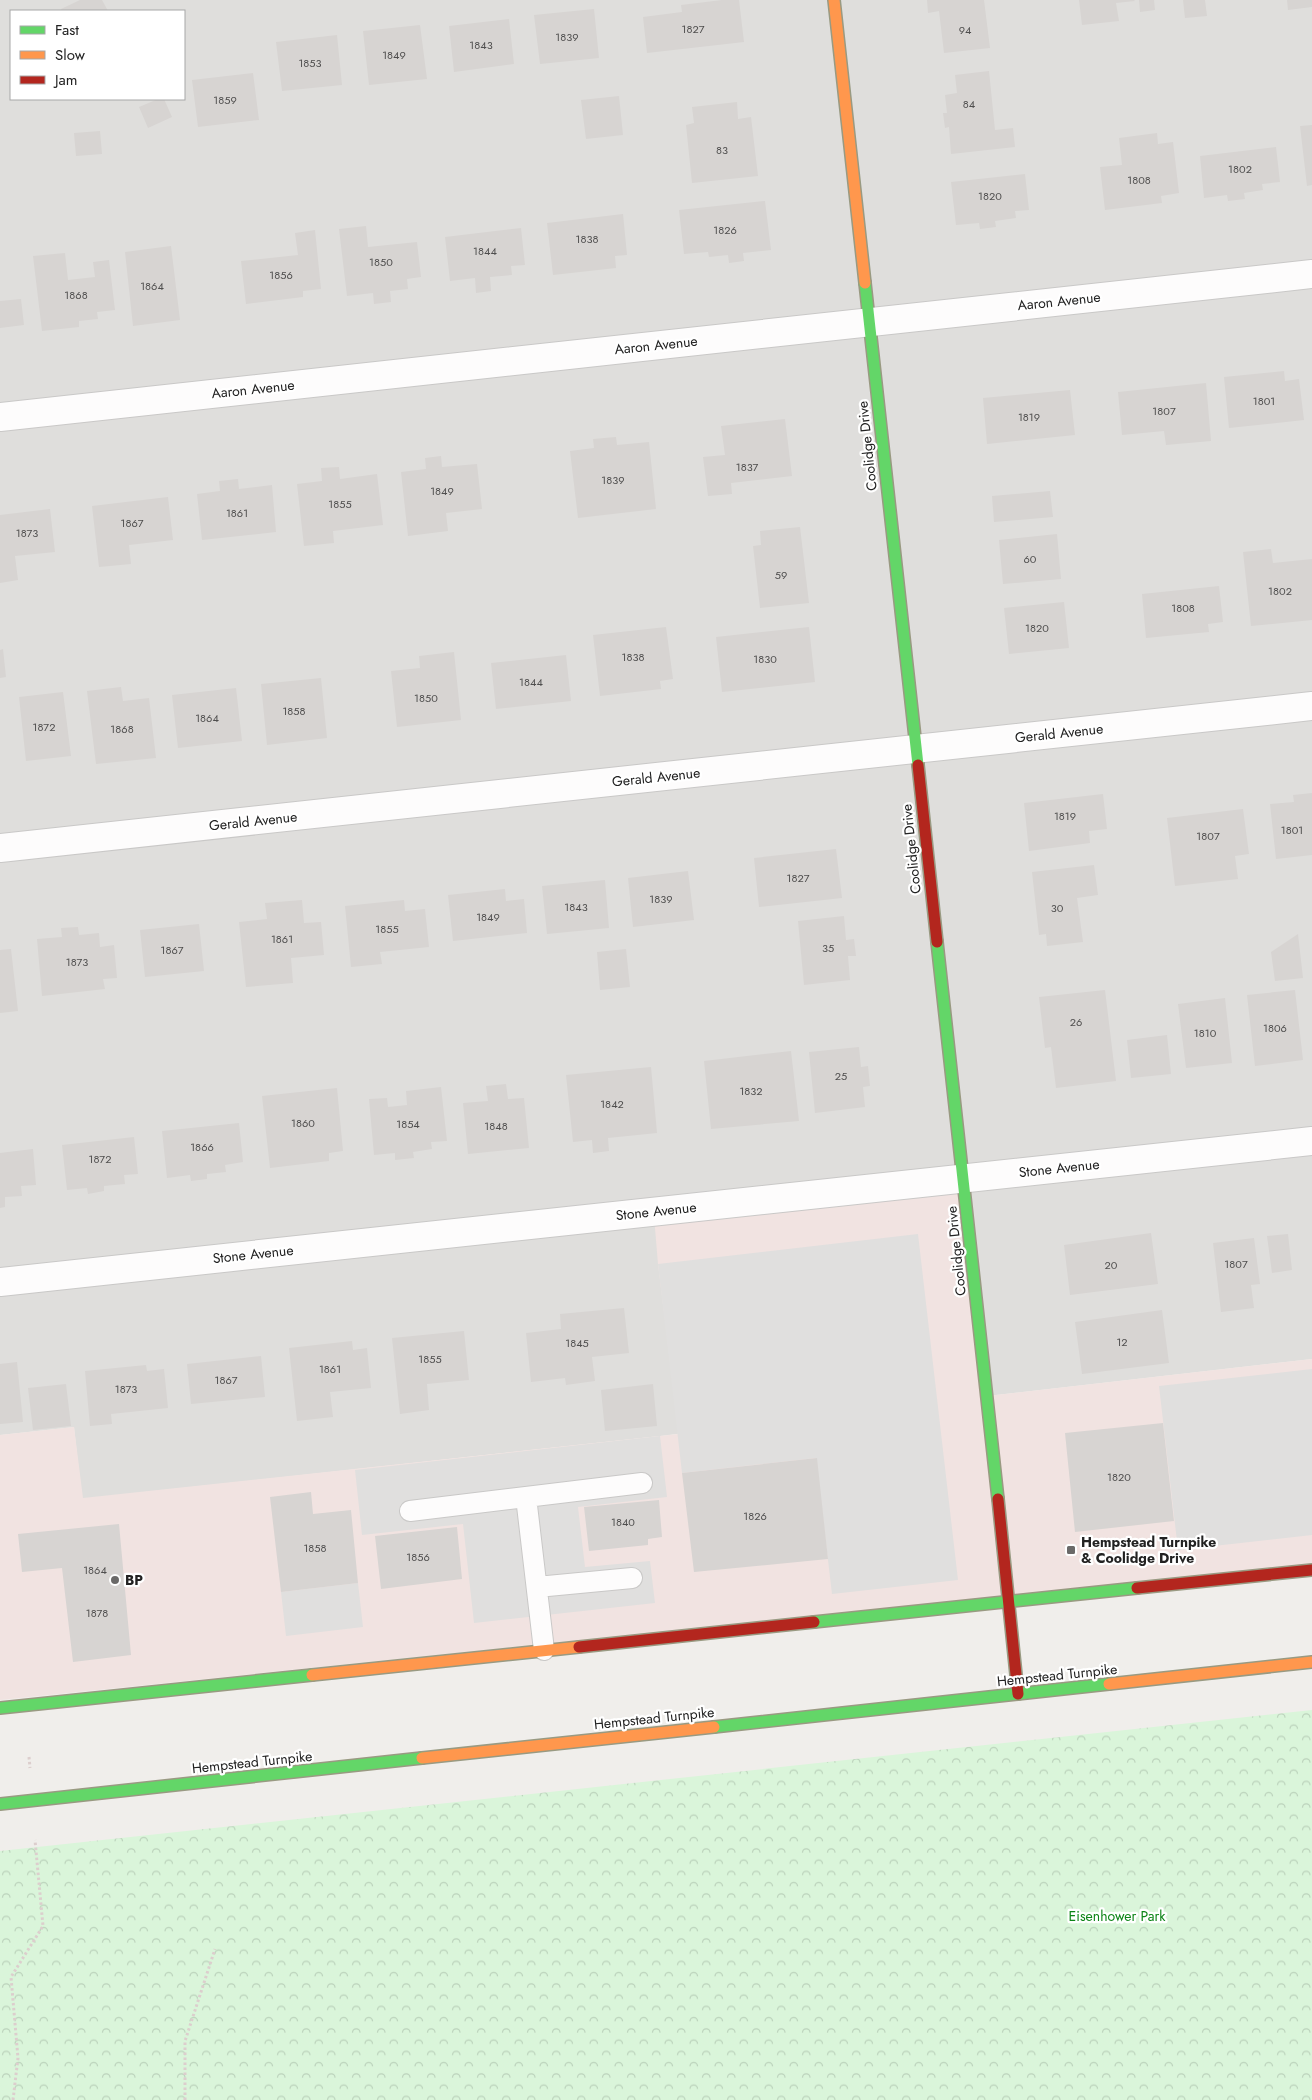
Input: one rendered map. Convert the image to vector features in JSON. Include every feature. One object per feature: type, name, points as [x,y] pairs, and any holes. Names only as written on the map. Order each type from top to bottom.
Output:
[{"type":"main road","name":"Coolidge Drive","points":[[834,0],[1018,1694]]},
{"type":"main road","points":[[0,1708],[1312,1570]]},
{"type":"main road","name":"Hempstead Turnpike","points":[[0,1804],[1312,1662]]},
{"type":"street","name":"Aaron Avenue","points":[[0,417],[1312,274]]},
{"type":"street","name":"Gerald Avenue","points":[[0,848],[1312,706]]},
{"type":"street","name":"Stone Avenue","points":[[0,1282],[1312,1141]]},
{"type":"lane","points":[[410,1510],[526,1498],[642,1482]]},
{"type":"lane","points":[[526,1498],[544,1650]]},
{"type":"lane","points":[[537,1587],[632,1578]]},
{"type":"path","points":[[13,2100],[18,2058],[10,1977],[44,1926],[35,1840]]},
{"type":"path","points":[[185,2100],[185,2041],[215,1949]]},
{"type":"shaded area","points":[[0,0],[1312,0],[1312,1359],[660,1436],[82,1499],[74,1427],[0,1435]]},
{"type":"shaded area","points":[[965,1176],[987,1396],[1312,1359],[1312,1565],[0,1700],[0,1435],[74,1427],[83,1498],[679,1434],[658,1264],[653,1204]]},
{"type":"shaded area","points":[[918,1234],[958,1580],[832,1594],[816,1458],[682,1473],[658,1264]]},
{"type":"shaded area","points":[[1312,1369],[1312,1535],[1178,1550],[1159,1386]]},
{"type":"shaded area","points":[[660,1436],[667,1497],[578,1507],[585,1567],[650,1561],[655,1603],[474,1623],[463,1524],[362,1535],[355,1470]]},
{"type":"shaded area","points":[[358,1583],[363,1627],[286,1636],[281,1592]]},
{"type":"green space","name":"Eisenhower Park","points":[[1312,1710],[1312,2100],[0,2100],[0,1851]]},
{"type":"building","points":[[80,0],[102,0],[107,10],[62,10]]},
{"type":"building","points":[[739,0],[744,42],[647,53],[643,17],[682,12],[681,5]]},
{"type":"building","points":[[927,0],[984,0],[990,48],[944,53],[939,11],[928,13]]},
{"type":"building","points":[[1079,0],[1135,1],[1116,3],[1119,21],[1082,25]]},
{"type":"building","points":[[1139,0],[1154,0],[1155,10],[1140,12]]},
{"type":"building","points":[[1183,0],[1205,0],[1207,16],[1185,18]]},
{"type":"building","points":[[1287,0],[1312,0],[1312,7],[1288,10]]},
{"type":"building","points":[[594,9],[599,58],[540,64],[534,15]]},
{"type":"building","points":[[509,19],[514,64],[454,72],[449,26]]},
{"type":"building","points":[[420,25],[427,79],[369,85],[363,31]]},
{"type":"building","points":[[337,35],[342,85],[282,91],[276,42]]},
{"type":"building","points":[[989,71],[995,130],[1013,128],[1015,147],[951,154],[949,127],[945,128],[943,113],[947,113],[945,95],[957,93],[955,75]]},
{"type":"building","points":[[253,73],[259,120],[198,127],[192,80]]},
{"type":"building","points":[[619,96],[623,135],[586,139],[581,100]]},
{"type":"building","points":[[156,100],[164,100],[172,117],[148,128],[139,107]]},
{"type":"building","points":[[737,102],[738,119],[751,117],[758,176],[692,183],[686,125],[694,123],[692,107]]},
{"type":"building","points":[[1312,125],[1312,185],[1307,186],[1300,126]]},
{"type":"building","points":[[100,131],[102,154],[76,156],[74,133]]},
{"type":"building","points":[[1157,133],[1158,144],[1173,142],[1179,193],[1161,196],[1162,203],[1105,210],[1100,167],[1122,165],[1119,138]]},
{"type":"building","points":[[1276,147],[1280,182],[1262,184],[1263,190],[1244,193],[1245,199],[1228,201],[1227,195],[1204,198],[1200,156]]},
{"type":"building","points":[[1025,174],[1029,210],[1015,211],[1016,218],[995,221],[996,227],[980,229],[979,223],[956,225],[951,182]]},
{"type":"building","points":[[765,201],[771,250],[743,253],[744,261],[729,263],[728,255],[709,257],[708,252],[684,254],[679,210]]},
{"type":"building","points":[[623,214],[627,255],[615,256],[616,268],[553,275],[547,223]]},
{"type":"building","points":[[366,226],[368,247],[417,242],[421,277],[407,279],[408,289],[390,291],[391,302],[374,304],[373,293],[347,296],[339,229]]},
{"type":"building","points":[[521,228],[525,265],[511,266],[512,275],[490,277],[491,291],[476,293],[475,278],[450,281],[445,237]]},
{"type":"building","points":[[315,230],[321,289],[303,291],[303,297],[246,304],[241,261],[298,255],[295,233]]},
{"type":"building","points":[[171,246],[180,320],[133,326],[125,252]]},
{"type":"building","points":[[65,253],[68,280],[95,277],[93,262],[109,260],[115,310],[97,312],[98,319],[79,321],[79,327],[42,331],[33,256]]},
{"type":"building","points":[[21,299],[24,325],[0,328],[0,301]]},
{"type":"building","points":[[1284,371],[1285,381],[1299,379],[1304,420],[1229,428],[1224,377]]},
{"type":"building","points":[[1206,383],[1211,441],[1166,445],[1164,431],[1122,435],[1118,392]]},
{"type":"building","points":[[1070,390],[1075,435],[987,444],[983,398]]},
{"type":"building","points":[[785,419],[792,476],[731,483],[732,494],[708,496],[703,457],[725,455],[721,426]]},
{"type":"building","points":[[616,437],[617,445],[649,442],[656,509],[578,518],[570,451],[594,448],[593,439]]},
{"type":"building","points":[[441,456],[442,467],[477,464],[482,509],[446,513],[448,531],[408,536],[401,472],[426,469],[425,458]]},
{"type":"building","points":[[339,467],[340,479],[377,474],[383,525],[333,531],[334,543],[304,546],[297,484],[322,481],[321,468]]},
{"type":"building","points":[[238,479],[239,489],[272,485],[276,532],[202,540],[197,494],[220,491],[219,481]]},
{"type":"building","points":[[1050,491],[1053,517],[994,522],[992,496]]},
{"type":"building","points":[[168,497],[173,540],[129,545],[131,564],[99,567],[92,506]]},
{"type":"building","points":[[50,509],[55,552],[15,556],[18,580],[0,583],[0,515]]},
{"type":"building","points":[[800,527],[809,603],[760,608],[753,546],[761,545],[760,531]]},
{"type":"building","points":[[1057,534],[1061,579],[1003,584],[999,540]]},
{"type":"building","points":[[1271,549],[1273,563],[1312,559],[1312,620],[1251,626],[1243,552]]},
{"type":"building","points":[[1219,586],[1223,622],[1208,624],[1209,632],[1146,638],[1142,594]]},
{"type":"building","points":[[1064,602],[1069,648],[1009,654],[1004,608]]},
{"type":"building","points":[[666,627],[673,679],[660,681],[661,689],[600,696],[593,635]]},
{"type":"building","points":[[809,627],[815,682],[722,692],[716,637]]},
{"type":"building","points":[[3,649],[6,677],[0,678],[0,650]]},
{"type":"building","points":[[454,652],[461,720],[397,727],[391,671],[420,668],[419,656]]},
{"type":"building","points":[[566,655],[571,701],[496,709],[491,663]]},
{"type":"building","points":[[321,678],[327,738],[267,745],[261,684]]},
{"type":"building","points":[[121,687],[123,701],[149,698],[156,758],[96,764],[87,691]]},
{"type":"building","points":[[236,688],[242,741],[178,748],[172,695]]},
{"type":"building","points":[[63,692],[71,756],[26,761],[19,697]]},
{"type":"building","points":[[1312,793],[1312,855],[1276,859],[1270,804],[1294,802],[1293,795]]},
{"type":"building","points":[[1103,794],[1107,829],[1089,831],[1090,843],[1029,851],[1024,803]]},
{"type":"building","points":[[1243,809],[1249,854],[1235,856],[1238,879],[1175,886],[1167,818]]},
{"type":"building","points":[[836,849],[842,898],[759,907],[754,858]]},
{"type":"building","points":[[1094,865],[1098,895],[1077,898],[1083,942],[1047,946],[1046,934],[1039,935],[1032,872]]},
{"type":"building","points":[[688,871],[694,920],[633,927],[628,878]]},
{"type":"building","points":[[605,880],[609,928],[547,934],[542,886]]},
{"type":"building","points":[[505,889],[506,901],[524,899],[527,933],[453,941],[448,895]]},
{"type":"building","points":[[302,900],[304,923],[321,922],[324,955],[291,958],[293,983],[246,987],[239,922],[267,919],[265,903]]},
{"type":"building","points":[[404,900],[405,911],[425,909],[429,947],[380,952],[382,964],[351,967],[345,906]]},
{"type":"building","points":[[844,916],[846,940],[854,939],[856,956],[848,956],[850,980],[804,985],[798,921]]},
{"type":"building","points":[[199,924],[204,971],[145,977],[140,930]]},
{"type":"building","points":[[78,927],[79,935],[99,933],[100,947],[114,945],[117,978],[103,979],[105,989],[42,996],[37,939],[62,937],[61,928]]},
{"type":"building","points":[[1298,934],[1303,978],[1275,981],[1271,952]]},
{"type":"building","points":[[11,949],[18,1011],[0,1013],[0,950]]},
{"type":"building","points":[[626,949],[630,987],[600,990],[597,952]]},
{"type":"building","points":[[1105,990],[1116,1081],[1056,1088],[1051,1047],[1045,1048],[1039,997]]},
{"type":"building","points":[[1295,990],[1303,1060],[1255,1066],[1247,995]]},
{"type":"building","points":[[1225,998],[1232,1063],[1186,1068],[1178,1004]]},
{"type":"building","points":[[1167,1035],[1171,1074],[1131,1078],[1127,1040]]},
{"type":"building","points":[[859,1047],[861,1067],[868,1066],[870,1086],[863,1087],[865,1107],[815,1113],[809,1052]]},
{"type":"building","points":[[791,1051],[799,1121],[711,1129],[704,1061]]},
{"type":"building","points":[[651,1067],[657,1133],[608,1138],[609,1151],[593,1153],[592,1140],[573,1142],[566,1075]]},
{"type":"building","points":[[506,1084],[508,1099],[524,1098],[529,1148],[468,1154],[463,1103],[488,1101],[486,1086]]},
{"type":"building","points":[[441,1087],[447,1141],[431,1142],[432,1149],[413,1152],[414,1158],[395,1160],[395,1153],[374,1155],[369,1099],[387,1098],[388,1107],[407,1105],[406,1091]]},
{"type":"building","points":[[337,1088],[343,1151],[329,1153],[329,1161],[270,1168],[262,1096]]},
{"type":"building","points":[[239,1123],[243,1162],[225,1165],[226,1172],[207,1174],[207,1179],[191,1181],[190,1175],[167,1178],[162,1131]]},
{"type":"building","points":[[134,1137],[138,1174],[124,1175],[125,1184],[104,1186],[104,1191],[88,1194],[87,1188],[67,1190],[62,1145]]},
{"type":"building","points":[[33,1149],[36,1185],[21,1186],[22,1196],[5,1197],[5,1207],[0,1208],[0,1153]]},
{"type":"building","points":[[1151,1233],[1158,1284],[1070,1295],[1064,1245]]},
{"type":"building","points":[[1288,1234],[1292,1270],[1272,1273],[1267,1236]]},
{"type":"building","points":[[1254,1238],[1260,1284],[1251,1285],[1254,1308],[1221,1312],[1213,1243]]},
{"type":"building","points":[[624,1308],[629,1353],[592,1357],[595,1381],[566,1385],[565,1378],[531,1382],[526,1333],[561,1329],[560,1314]]},
{"type":"building","points":[[1162,1310],[1169,1363],[1082,1374],[1075,1322]]},
{"type":"building","points":[[464,1331],[469,1380],[427,1384],[429,1410],[400,1414],[392,1338]]},
{"type":"building","points":[[352,1341],[353,1350],[367,1348],[371,1388],[330,1392],[333,1417],[297,1421],[289,1348]]},
{"type":"building","points":[[261,1356],[265,1397],[191,1404],[187,1364]]},
{"type":"building","points":[[17,1362],[23,1422],[0,1424],[0,1364]]},
{"type":"building","points":[[146,1365],[147,1371],[164,1369],[168,1408],[111,1414],[112,1424],[90,1426],[85,1371]]},
{"type":"building","points":[[66,1384],[71,1426],[33,1430],[28,1388]]},
{"type":"building","points":[[653,1384],[657,1426],[605,1431],[601,1390]]},
{"type":"building","points":[[1163,1423],[1174,1521],[1075,1532],[1065,1433]]},
{"type":"building","points":[[817,1458],[828,1559],[694,1572],[682,1473]]},
{"type":"building","points":[[311,1492],[313,1514],[351,1510],[358,1583],[281,1592],[270,1497]]},
{"type":"building","points":[[659,1500],[662,1537],[648,1539],[648,1545],[589,1551],[584,1507]]},
{"type":"building","points":[[119,1524],[131,1655],[73,1662],[62,1568],[22,1572],[18,1534]]},
{"type":"building","points":[[457,1527],[462,1579],[381,1589],[375,1536]]},
{"type":"traffic: fast","points":[[865,283],[918,765]]},
{"type":"traffic: fast","points":[[937,942],[998,1499]]},
{"type":"traffic: fast","points":[[814,1622],[1137,1588]]},
{"type":"traffic: fast","points":[[0,1708],[312,1675]]},
{"type":"traffic: fast","points":[[714,1727],[1109,1684]]},
{"type":"traffic: fast","points":[[0,1804],[422,1758]]},
{"type":"traffic: slow","points":[[834,0],[865,283]]},
{"type":"traffic: slow","points":[[312,1675],[579,1647]]},
{"type":"traffic: slow","points":[[1109,1684],[1312,1662]]},
{"type":"traffic: slow","points":[[422,1758],[714,1727]]},
{"type":"traffic: jam","points":[[918,765],[937,942]]},
{"type":"traffic: jam","points":[[998,1499],[1018,1694]]},
{"type":"traffic: jam","points":[[1137,1588],[1312,1570]]},
{"type":"traffic: jam","points":[[579,1647],[814,1622]]},
{"type":"place","name":"Hempstead Turnpike & Coolidge Drive","points":[[1071,1550]]},
{"type":"place","name":"BP","points":[[115,1580]]}]
